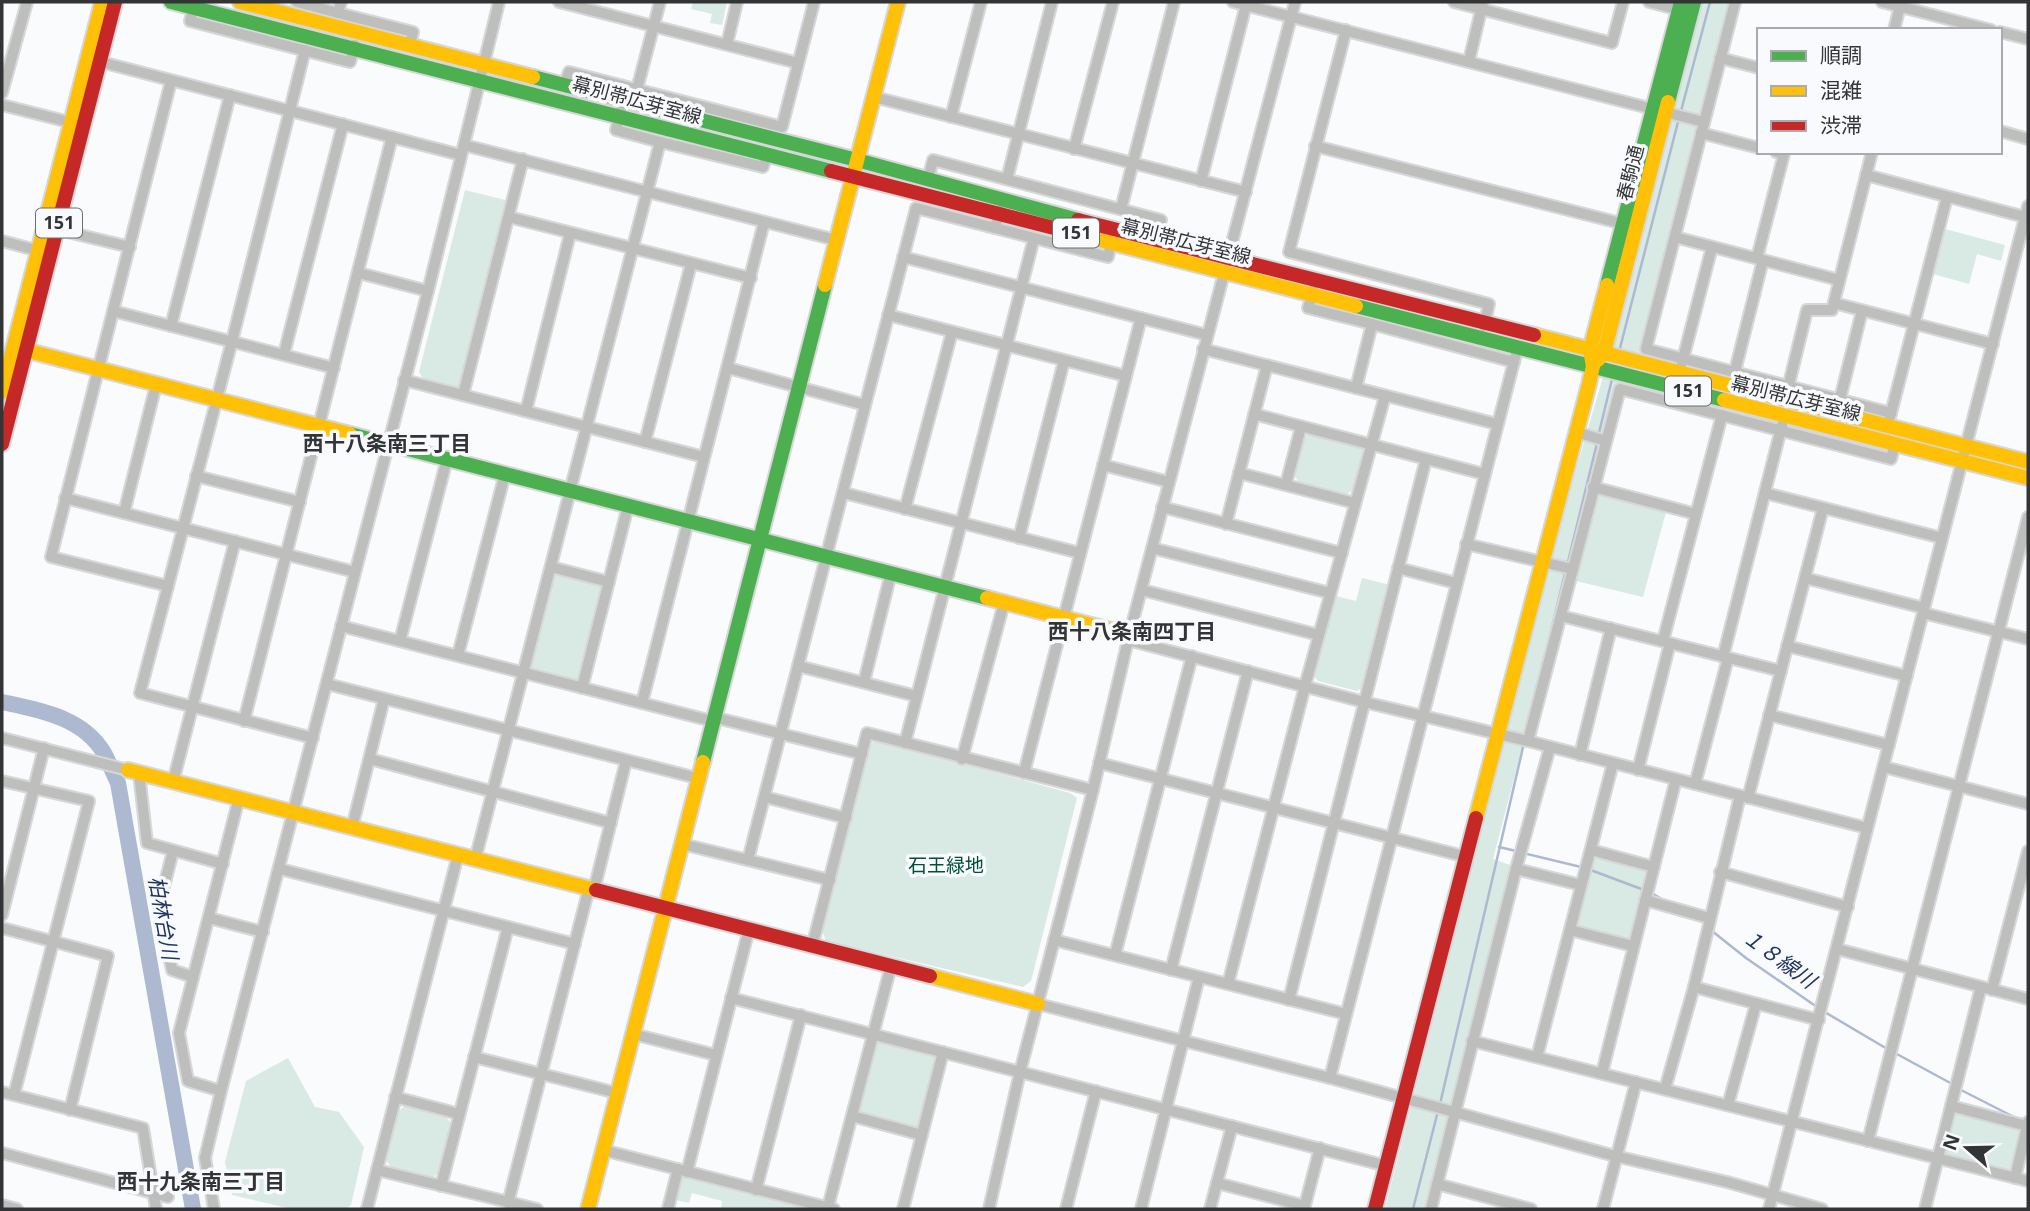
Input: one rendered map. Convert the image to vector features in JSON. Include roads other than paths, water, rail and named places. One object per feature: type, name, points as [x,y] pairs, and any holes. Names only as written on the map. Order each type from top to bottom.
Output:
[{"type":"street","points":[[2,93],[27,2]]},
{"type":"street","name":"151","points":[[2,392],[45,253],[78,124],[102,2]]},
{"type":"street","name":"151","points":[[78,124],[101,62],[115,2]]},
{"type":"street","name":"幕別帯広芽室線","points":[[172,2],[481,79],[852,177],[1001,207],[1483,330],[1681,365],[1889,419],[1967,445],[2028,460]]},
{"type":"street","points":[[297,2],[340,7],[413,32],[410,45]]},
{"type":"street","points":[[216,1209],[205,1158],[428,291],[499,2]]},
{"type":"street","points":[[559,2],[582,5],[798,63]]},
{"type":"street","points":[[637,89],[660,2]]},
{"type":"street","points":[[727,44],[737,2]]},
{"type":"street","points":[[564,86],[569,72],[637,89],[736,122],[782,127],[814,2]]},
{"type":"street","points":[[588,1209],[898,2]]},
{"type":"street","points":[[951,117],[981,2]]},
{"type":"street","points":[[1007,179],[1052,2]]},
{"type":"street","points":[[1074,149],[1113,2]]},
{"type":"street","points":[[1121,209],[1174,2]]},
{"type":"street","points":[[1233,2],[1659,110],[1757,147]]},
{"type":"street","points":[[989,1209],[1020,1072],[1093,790],[1129,637],[1295,2]]},
{"type":"street","points":[[1454,2],[1482,5],[1612,43],[1623,2]]},
{"type":"street","points":[[1649,2],[1686,7]]},
{"type":"street","points":[[1735,2],[1646,349],[1681,365],[1735,371],[1787,392],[1840,398],[1889,419],[1947,197]]},
{"type":"street","points":[[1882,2],[1983,28]]},
{"type":"street","points":[[247,21],[248,3]]},
{"type":"street","name":"幕別帯広芽室線","points":[[248,3],[624,101],[736,122],[928,179],[1001,207],[1111,242],[1153,246]]},
{"type":"street","points":[[1201,181],[1246,5]]},
{"type":"street","points":[[1469,61],[1482,5]]},
{"type":"street","points":[[1894,28],[1900,6]]},
{"type":"street","name":"春駒通","points":[[1597,352],[1686,7]]},
{"type":"street","points":[[194,8],[190,21],[350,62],[358,32]]},
{"type":"street","points":[[1346,30],[1289,252],[1489,304],[1483,330]]},
{"type":"street","points":[[2002,32],[2028,39]]},
{"type":"street","points":[[305,50],[140,693],[313,738]]},
{"type":"street","points":[[1720,58],[1757,67]]},
{"type":"street","points":[[101,62],[392,137],[523,159],[836,240]]},
{"type":"street","points":[[167,586],[51,557],[172,81]]},
{"type":"street","points":[[171,326],[230,95]]},
{"type":"street","points":[[874,96],[1246,192]]},
{"type":"street","points":[[624,101],[616,130],[763,167],[767,154]]},
{"type":"street","points":[[2,106],[78,124]]},
{"type":"street","name":"春駒通","points":[[1597,352],[1624,224],[1659,110]]},
{"type":"street","points":[[731,144],[736,122]]},
{"type":"street","points":[[284,354],[343,124]]},
{"type":"street","points":[[2002,132],[2028,139]]},
{"type":"street","points":[[244,720],[392,137]]},
{"type":"street","points":[[475,860],[660,142]]},
{"type":"street","points":[[1315,146],[1624,224]]},
{"type":"street","points":[[1735,371],[1781,154]]},
{"type":"street","points":[[1695,784],[1781,430],[1787,392],[1807,310],[1832,310],[1871,154]]},
{"type":"street","points":[[463,395],[523,159]]},
{"type":"street","points":[[928,179],[933,160],[1161,220],[1153,246]]},
{"type":"street","points":[[1769,1209],[1962,461],[2025,232],[2027,211],[1947,197],[1866,175]]},
{"type":"street","points":[[995,228],[1001,207]]},
{"type":"street","points":[[748,860],[916,208],[1108,257],[1111,242]]},
{"type":"street","points":[[509,217],[751,278]]},
{"type":"street","points":[[642,703],[764,222]]},
{"type":"street","points":[[51,228],[130,247]]},
{"type":"street","points":[[526,411],[570,234]]},
{"type":"street","points":[[1675,237],[1839,280]]},
{"type":"street","points":[[905,743],[1034,238]]},
{"type":"street","points":[[2,241],[45,253]]},
{"type":"street","points":[[1681,365],[1712,247]]},
{"type":"street","points":[[902,257],[1207,335]]},
{"type":"street","points":[[645,442],[691,264]]},
{"type":"street","points":[[1356,289],[1361,270]]},
{"type":"street","points":[[359,274],[428,291]]},
{"type":"street","points":[[1314,286],[1308,308],[1514,362]]},
{"type":"street","name":"幕別帯広芽室線","points":[[1314,286],[1356,289],[1483,330],[1518,346],[1593,366],[1674,395],[1784,415],[2028,478]]},
{"type":"street","points":[[1834,303],[1993,344]]},
{"type":"street","points":[[113,311],[334,368]]},
{"type":"street","points":[[1840,398],[1862,311]]},
{"type":"street","points":[[888,315],[1126,376]]},
{"type":"street","points":[[1024,774],[1141,318]]},
{"type":"street","points":[[1356,388],[1372,324]]},
{"type":"street","points":[[905,509],[952,332]]},
{"type":"street","points":[[1329,1078],[1518,346]]},
{"type":"street","points":[[1203,349],[1497,424]]},
{"type":"street","points":[[1376,1209],[1597,352]]},
{"type":"street","points":[[13,354],[98,369],[447,458],[1064,617],[1192,656],[1364,702],[1867,828]]},
{"type":"street","name":"151","points":[[2,438],[13,354]]},
{"type":"street","points":[[1019,538],[1064,360]]},
{"type":"street","points":[[1226,524],[1267,365]]},
{"type":"street","points":[[728,368],[865,405]]},
{"type":"street","points":[[404,380],[704,457]]},
{"type":"street","points":[[124,513],[156,385]]},
{"type":"street","points":[[1528,741],[1620,389],[1674,395],[1722,415],[1891,459],[1895,443]]},
{"type":"street","points":[[1228,984],[1305,686],[1385,396]]},
{"type":"street","points":[[1254,414],[1484,474]]},
{"type":"street","points":[[1639,770],[1696,514],[1722,415]]},
{"type":"street","points":[[1286,484],[1301,427]]},
{"type":"street","points":[[1576,432],[1606,441]]},
{"type":"street","points":[[400,640],[447,458]]},
{"type":"street","points":[[1289,1000],[1426,459]]},
{"type":"street","points":[[1103,465],[1169,482]]},
{"type":"street","points":[[1239,473],[1355,503]]},
{"type":"street","points":[[458,655],[505,474]]},
{"type":"street","points":[[196,476],[300,502]]},
{"type":"street","points":[[1593,486],[1696,514]]},
{"type":"street","points":[[844,493],[1080,554]]},
{"type":"street","points":[[1765,493],[1942,538]]},
{"type":"street","points":[[65,498],[355,572]]},
{"type":"street","points":[[582,688],[628,506]]},
{"type":"street","points":[[1162,507],[1342,553]]},
{"type":"street","points":[[1665,1089],[1694,987],[1720,872],[1769,715],[1823,508]]},
{"type":"street","points":[[1868,1141],[2028,517]]},
{"type":"street","points":[[173,782],[235,541]]},
{"type":"street","points":[[1466,544],[1572,569]]},
{"type":"street","points":[[1152,548],[1330,593]]},
{"type":"street","points":[[551,567],[609,582]]},
{"type":"street","points":[[1398,568],[1456,583]]},
{"type":"street","points":[[864,682],[891,573]]},
{"type":"street","points":[[1805,578],[2028,639]]},
{"type":"street","points":[[1142,590],[1319,635]]},
{"type":"street","points":[[962,759],[1004,603]]},
{"type":"street","points":[[1561,615],[1781,671]]},
{"type":"street","points":[[341,626],[642,703],[862,754]]},
{"type":"street","points":[[1580,755],[1611,628]]},
{"type":"street","points":[[1787,646],[1908,676]]},
{"type":"street","points":[[1115,955],[1192,656]]},
{"type":"street","points":[[797,666],[916,696]]},
{"type":"street","points":[[1171,970],[1248,671]]},
{"type":"street","points":[[327,684],[697,778]]},
{"type":"street","points":[[352,828],[384,699]]},
{"type":"street","points":[[1769,715],[1889,745]]},
{"type":"street","points":[[812,947],[867,733],[1093,790]]},
{"type":"street","points":[[2,738],[1329,1078],[1822,1209]]},
{"type":"street","points":[[1431,1209],[1516,869],[1550,747]]},
{"type":"street","points":[[2,915],[44,748]]},
{"type":"street","points":[[370,759],[611,822]]},
{"type":"street","points":[[509,1203],[575,944],[626,761]]},
{"type":"street","points":[[1099,763],[1467,857]]},
{"type":"street","points":[[1537,1057],[1613,763]]},
{"type":"street","points":[[1884,767],[2028,803]]},
{"type":"street","points":[[134,771],[146,844],[223,864]]},
{"type":"street","points":[[1602,1073],[1676,779]]},
{"type":"street","points":[[2,780],[89,801],[14,1095]]},
{"type":"street","points":[[765,797],[846,818]]},
{"type":"street","points":[[221,1091],[188,1082],[179,1033],[239,798]]},
{"type":"street","points":[[682,844],[830,880]]},
{"type":"street","points":[[1591,850],[1654,867]]},
{"type":"street","points":[[1925,1209],[1951,1106],[2028,851]]},
{"type":"street","points":[[173,852],[159,906],[172,970],[193,977]]},
{"type":"street","points":[[368,1209],[458,855]]},
{"type":"street","points":[[279,869],[575,944]]},
{"type":"street","points":[[1516,869],[1581,885]]},
{"type":"street","points":[[1720,872],[1848,907]]},
{"type":"street","points":[[1645,900],[1709,918]]},
{"type":"street","points":[[209,918],[263,932]]},
{"type":"street","points":[[2,928],[107,956],[70,1110]]},
{"type":"street","points":[[441,1186],[508,928]]},
{"type":"street","points":[[667,1209],[682,1170],[716,1055],[748,929]]},
{"type":"street","points":[[1570,930],[1633,946]]},
{"type":"street","points":[[1054,940],[1346,1014]]},
{"type":"street","points":[[1838,949],[2028,999]]},
{"type":"street","points":[[603,1150],[832,1208],[852,1116],[891,966]]},
{"type":"street","points":[[1141,1209],[1199,977]]},
{"type":"street","points":[[1694,987],[1819,1020]]},
{"type":"street","points":[[731,998],[1387,1166]]},
{"type":"street","points":[[1728,1105],[1756,1004]]},
{"type":"street","points":[[756,1190],[801,1015]]},
{"type":"street","points":[[633,1034],[716,1055]]},
{"type":"street","points":[[1472,1041],[2028,1181]]},
{"type":"street","points":[[902,1209],[943,1052]]},
{"type":"street","points":[[474,1057],[617,1093]]},
{"type":"street","points":[[1603,1209],[1636,1082]]},
{"type":"street","points":[[1066,1209],[1096,1091]]},
{"type":"street","points":[[2,1092],[143,1128],[156,1209]]},
{"type":"street","points":[[395,1097],[459,1114]]},
{"type":"street","points":[[1951,1106],[2028,1124],[2015,1178]]},
{"type":"street","points":[[852,1116],[922,1135]]},
{"type":"street","points":[[1210,1209],[1232,1126]]},
{"type":"street","points":[[1217,1183],[1304,1208],[1320,1148]]},
{"type":"street","points":[[2,1153],[167,1197]]},
{"type":"street","points":[[377,1170],[537,1209]]},
{"type":"street","points":[[1437,1184],[1517,1208],[1531,1209]]},
{"type":"street","points":[[2,1205],[17,1209]]},
{"type":"waterway","points":[[1681,111],[1710,2]]},
{"type":"waterway","points":[[1619,352],[1679,118]]},
{"type":"waterway","points":[[1598,437],[1612,379]]},
{"type":"waterway","points":[[1567,566],[1597,443]]},
{"type":"waterway","points":[[1551,631],[1565,573]]},
{"type":"waterway","name":"柏林台川","points":[[2,702],[59,717],[84,731],[104,753],[118,783],[193,1209]]},
{"type":"waterway","points":[[1440,1104],[1524,743]]},
{"type":"waterway","name":"１８線川","points":[[1499,847],[1516,851]]},
{"type":"waterway","name":"１８線川","points":[[1523,853],[1581,867]]},
{"type":"waterway","name":"１８線川","points":[[1588,869],[1644,890]]},
{"type":"waterway","name":"１８線川","points":[[1650,892],[1665,901]]},
{"type":"waterway","name":"１８線川","points":[[1712,931],[1817,1007]]},
{"type":"waterway","name":"１８線川","points":[[1823,1011],[1889,1050]]},
{"type":"waterway","name":"１８線川","points":[[1895,1053],[1954,1085]]},
{"type":"waterway","name":"１８線川","points":[[1959,1089],[2016,1118]]},
{"type":"waterway","points":[[1413,1209],[1438,1111]]},
{"type":"district","name":"西十八条南三丁目","points":[[387,444]]},
{"type":"district","name":"西十八条南四丁目","points":[[1132,632]]},
{"type":"district","name":"西十九条南三丁目","points":[[201,1182]]},
{"type":"park label","name":"石王緑地","points":[[946,865]]}]
